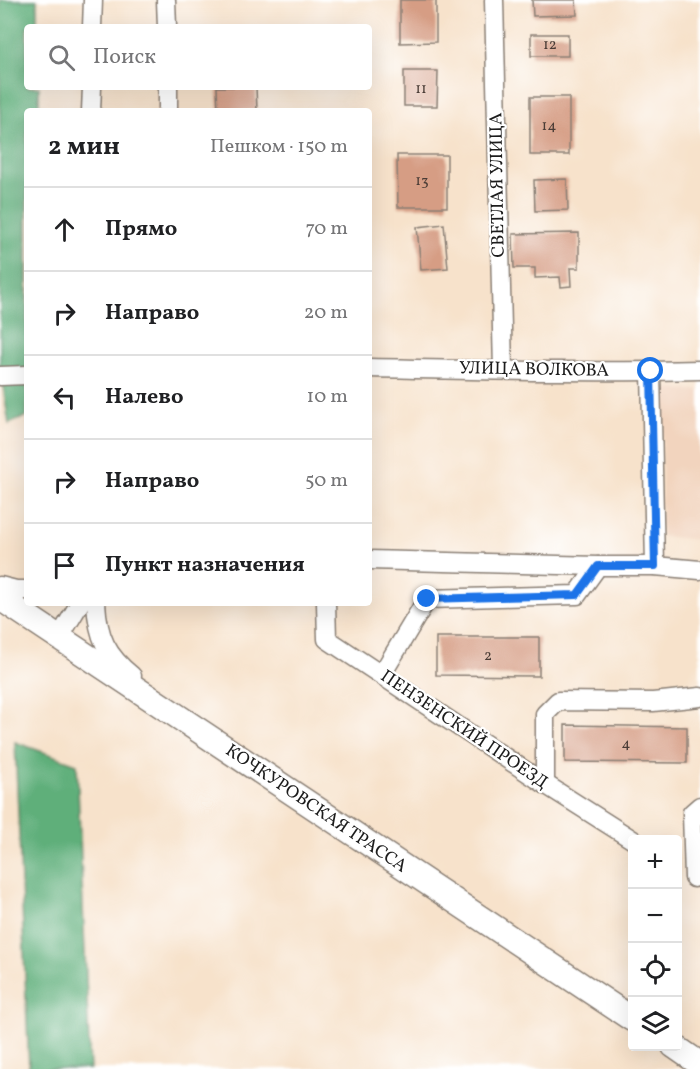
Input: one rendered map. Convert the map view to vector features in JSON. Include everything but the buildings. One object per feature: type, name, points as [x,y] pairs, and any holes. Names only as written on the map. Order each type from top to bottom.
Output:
[{"type":"main road","name":"КОЧКУРОВСКАЯ ТРАССА","points":[[0,598],[628,1016]]},
{"type":"main road","points":[[680,1051],[700,1064]]},
{"type":"street","points":[[92,24],[93,0]]},
{"type":"street","points":[[166,0],[166,24]]},
{"type":"street","name":"СВЕТЛАЯ УЛИЦА","points":[[494,0],[502,370]]},
{"type":"street","points":[[92,90],[92,108]]},
{"type":"street","points":[[168,90],[168,108]]},
{"type":"street","name":"УЛИЦА ВОЛКОВА","points":[[372,368],[700,370]]},
{"type":"street","points":[[651,371],[655,566]]},
{"type":"street","points":[[0,376],[24,375]]},
{"type":"street","points":[[372,560],[655,566],[700,570]]},
{"type":"street","points":[[381,674],[427,599],[577,595],[598,566]]},
{"type":"street","points":[[0,586],[24,590]]},
{"type":"street","points":[[59,638],[78,606]]},
{"type":"street","points":[[96,606],[97,618],[106,649],[118,664],[211,739]]},
{"type":"street","name":"ПЕНЗЕНСКИЙ ПРОЕЗД","points":[[326,606],[327,639],[628,837]]},
{"type":"street","points":[[545,784],[545,714],[558,701],[653,702],[700,697]]},
{"type":"street","points":[[697,880],[692,813],[700,806]]},
{"type":"street","points":[[682,871],[697,880]]},
{"type":"shaded area","points":[[664,389],[700,390],[700,540],[661,536]]},
{"type":"green space","points":[[0,0],[37,0],[37,24],[24,24],[24,90],[39,90],[39,108],[24,108],[24,417],[9,424],[0,368]]},
{"type":"green space","points":[[15,742],[77,764],[90,1069],[29,1069]]},
{"type":"route","points":[[427,599],[577,595],[598,566],[655,566],[651,371]]}]
